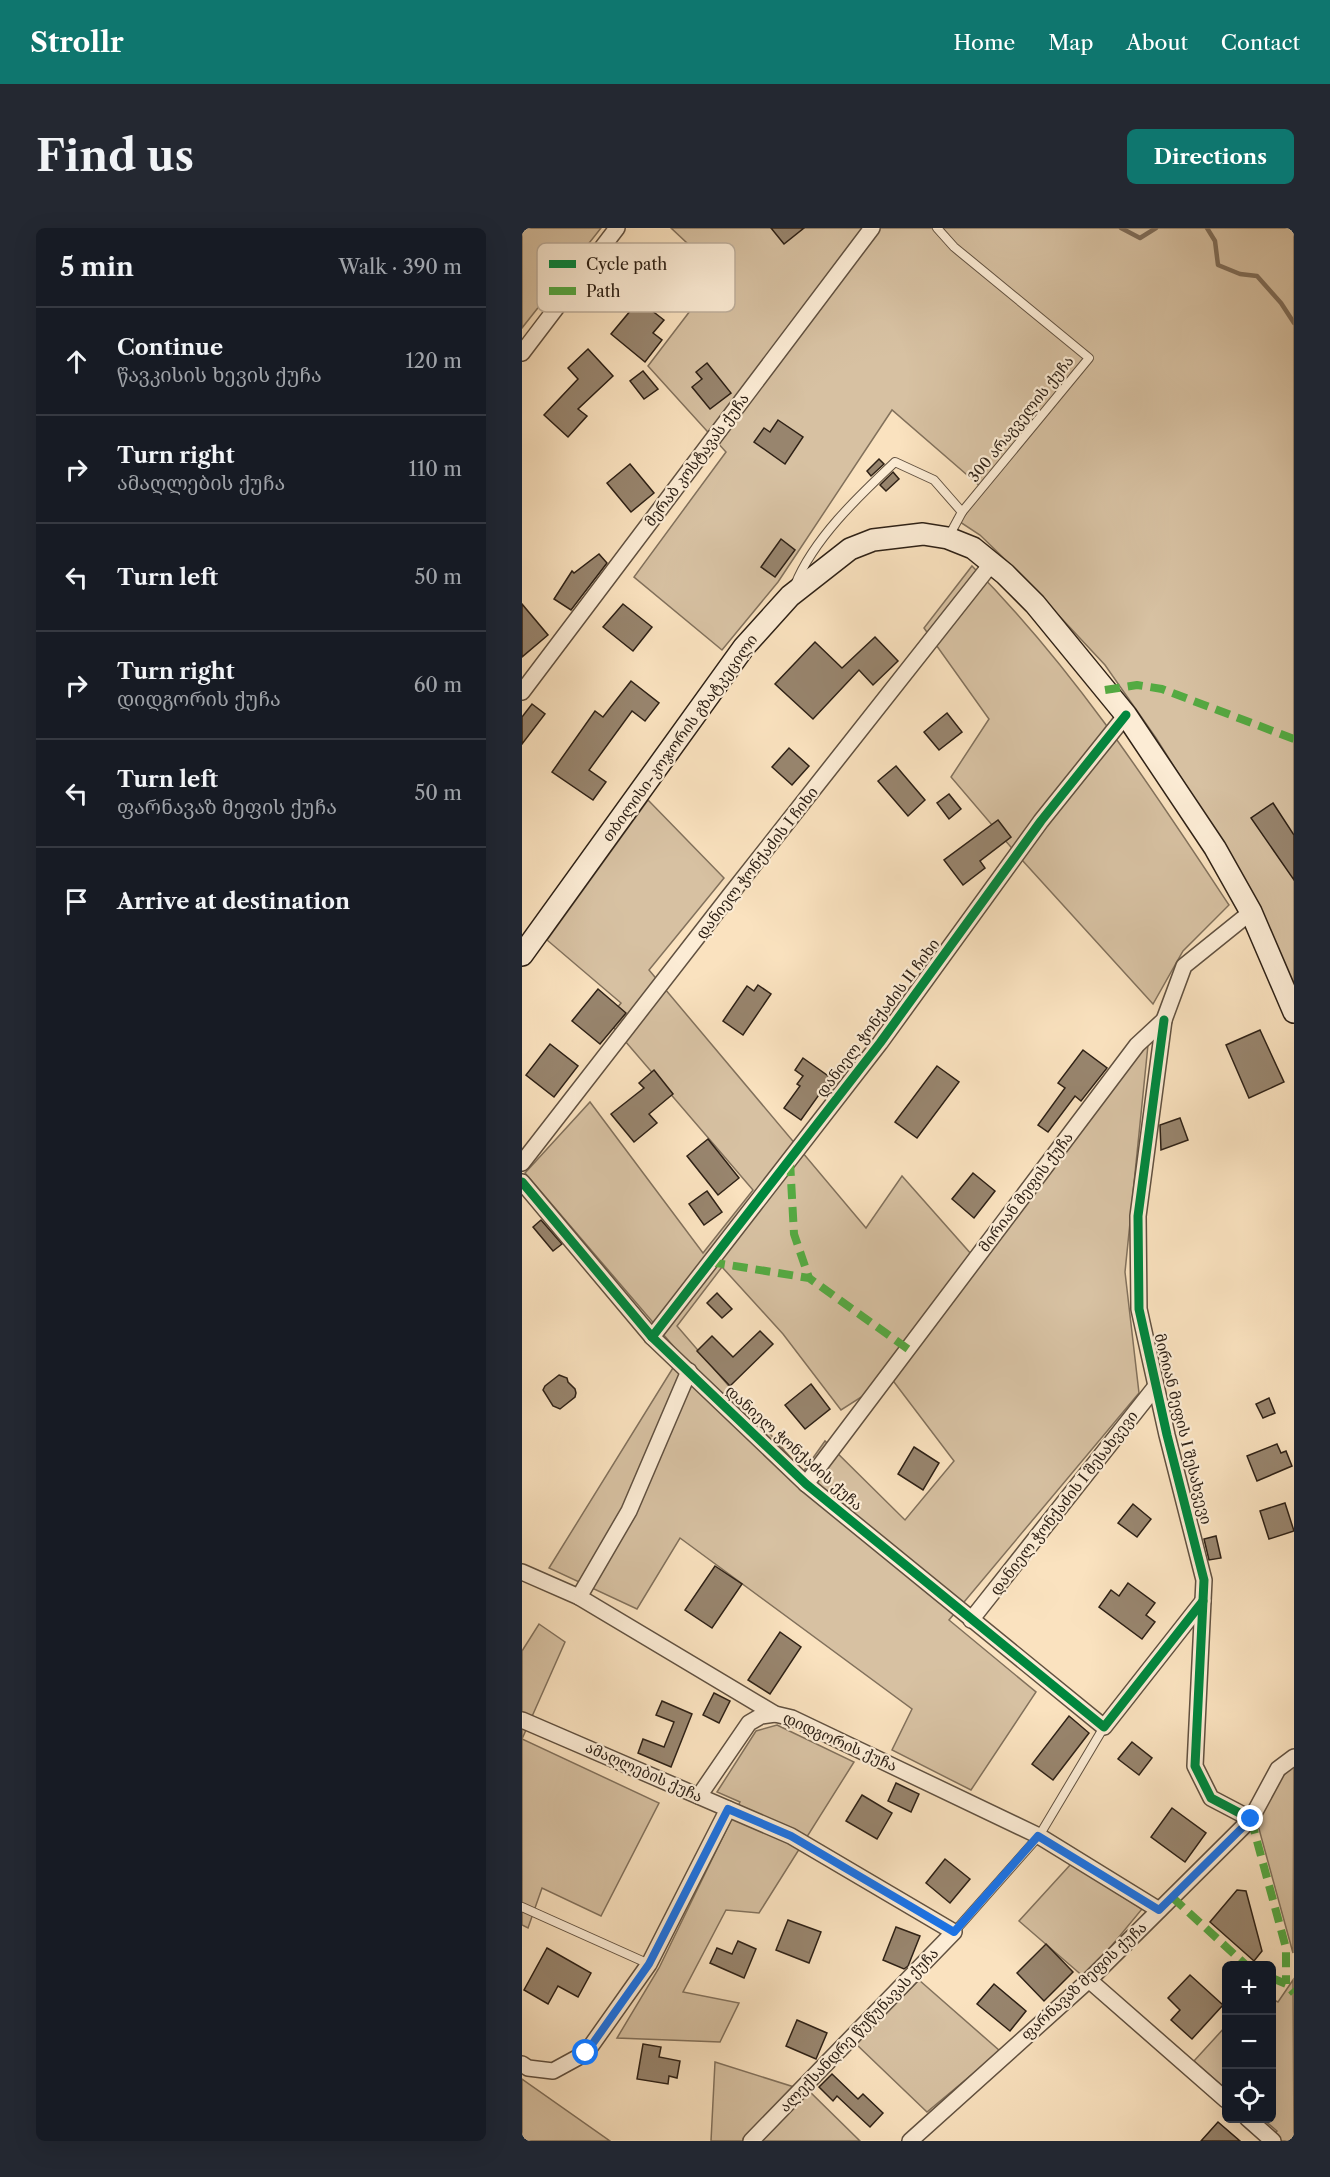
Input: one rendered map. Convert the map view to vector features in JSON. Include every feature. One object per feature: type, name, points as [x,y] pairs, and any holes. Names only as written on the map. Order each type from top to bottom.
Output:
[{"type":"main road","name":"თბილისი-კოჯორის გზატკეცილი","points":[[522,955],[744,647],[790,596],[850,549],[873,540],[922,534],[948,538],[973,549],[992,562],[1035,604],[1126,715],[1215,848],[1251,912],[1294,1012]]},
{"type":"street","points":[[606,243],[617,228]]},
{"type":"street","name":"მერაბ კოსტავას ქუჩა","points":[[522,692],[872,228]]},
{"type":"street","points":[[522,353],[553,312]]},
{"type":"street","name":"დანიელ ჭონქაძის I ჩიხი","points":[[522,1163],[992,562]]},
{"type":"street","name":"დანიელ ჭონქაძის II ჩიხი","points":[[652,1337],[880,1043],[1041,821],[1126,715]]},
{"type":"street","name":"მირიან მეფის ქუჩა","points":[[806,1484],[1137,1045],[1164,1020],[1184,966],[1251,912]]},
{"type":"street","name":"მირიან მეფის I შესახვევი","points":[[1164,1020],[1138,1216],[1139,1309],[1204,1580],[1196,1766],[1211,1798],[1251,1819]]},
{"type":"street","name":"დანიელ ჭონქაძის ქუჩა","points":[[522,1182],[652,1337],[806,1484],[1104,1727]]},
{"type":"street","points":[[579,1598],[629,1511],[688,1371]]},
{"type":"street","name":"დანიელ ჭონქაძის I შესახვევი","points":[[971,1620],[1156,1386]]},
{"type":"street","name":"დიდგორის ქუჩა","points":[[522,1572],[579,1598],[775,1714],[792,1718],[1038,1836],[1159,1910]]},
{"type":"street","name":"ალექსანდრე წუწუნავას ქუჩა","points":[[1104,1727],[1203,1601]]},
{"type":"street","points":[[699,1796],[749,1723],[761,1716],[775,1714]]},
{"type":"street","name":"ამაღლების ქუჩა","points":[[522,1720],[791,1836],[954,1932]]},
{"type":"street","name":"ფარნავაზ მეფის ქუჩა","points":[[909,2141],[1089,1980],[1251,1819],[1278,1769],[1294,1757]]},
{"type":"street","points":[[522,2064],[528,2068],[553,2071],[586,2053],[649,1964],[728,1809]]},
{"type":"street","name":"ალექსანდრე წუწუნავას ქუჩა","points":[[751,2141],[954,1932]]},
{"type":"street","points":[[1089,1980],[1222,2096]]},
{"type":"street","points":[[1253,2123],[1273,2141]]},
{"type":"lane","name":"300 არაგველის ქუჩა","points":[[937,228],[954,247],[1089,358],[962,512]]},
{"type":"lane","points":[[790,596],[802,567],[844,512],[895,462],[934,480],[962,512],[948,538]]},
{"type":"lane","name":"ალექსანდრე წუწუნავას ქუჩა","points":[[954,1932],[1038,1836],[1104,1727]]},
{"type":"lane","points":[[522,1907],[649,1964]]},
{"type":"shaded area","points":[[522,228],[601,228],[589,243],[537,243],[537,309],[522,328]]},
{"type":"shaded area","points":[[671,228],[1294,228],[1294,990],[1230,855],[1156,738],[1105,665],[1020,574],[980,535],[954,518],[981,487],[892,410],[778,582],[722,650],[634,577],[726,452],[648,366],[689,312],[735,312],[735,243],[687,243]]},
{"type":"shaded area","points":[[972,566],[1044,645],[1109,729],[1229,905],[1183,951],[1153,1004],[1022,860],[951,777],[989,719],[924,628]]},
{"type":"shaded area","points":[[648,800],[724,878],[649,970],[866,1228],[902,1176],[980,1264],[1134,1060],[1148,1045],[1125,1272],[1139,1393],[949,1620],[1036,1692],[971,1790],[892,1750],[912,1709],[680,1538],[637,1609],[549,1568],[681,1355],[525,1173],[590,1102],[703,1253],[753,1190],[607,1020],[621,1003],[547,940]],"holes":[[[722,1267],[783,1334],[841,1410],[891,1378],[954,1461],[905,1520],[825,1441],[803,1472],[677,1326]]]},
{"type":"shaded area","points":[[539,1624],[565,1642],[522,1739],[522,1651]]},
{"type":"shaded area","points":[[777,1725],[854,1762],[759,1913],[726,1910],[683,1992],[739,2003],[720,2042],[617,2038],[659,1968],[740,1802],[717,1792],[756,1731]]},
{"type":"shaded area","points":[[522,1739],[659,1803],[601,1916],[542,1888],[528,1928],[522,1925]]},
{"type":"shaded area","points":[[1294,1765],[1293,1953],[1256,1818],[1283,1776]]},
{"type":"shaded area","points":[[1071,1864],[1142,1909],[1085,1978],[1019,1921]]},
{"type":"shaded area","points":[[919,1980],[1000,2051],[927,2112],[856,2044]]},
{"type":"shaded area","points":[[1293,1980],[1294,2141],[1268,2141],[1277,2131],[1268,2123],[1276,2123],[1276,2001],[1278,2002]]},
{"type":"shaded area","points":[[1222,2030],[1222,2086],[1194,2061]]},
{"type":"shaded area","points":[[715,2062],[810,2092],[860,2141],[711,2141]]},
{"type":"shaded area","points":[[522,2079],[610,2141],[522,2141]]},
{"type":"building","points":[[771,228],[804,228],[784,244]]},
{"type":"building","points":[[629,312],[654,312],[664,320],[653,333],[662,340],[645,362],[611,334]]},
{"type":"building","points":[[588,349],[613,376],[578,409],[587,416],[568,437],[544,415],[578,379],[568,368]]},
{"type":"building","points":[[707,363],[731,393],[710,409],[692,387],[702,379],[696,372]]},
{"type":"building","points":[[643,371],[658,389],[644,399],[630,381]]},
{"type":"building","points":[[778,420],[803,437],[785,464],[754,442],[764,428],[770,432]]},
{"type":"building","points":[[879,459],[884,464],[871,476],[867,471]]},
{"type":"building","points":[[630,464],[654,493],[631,512],[607,483]]},
{"type":"building","points":[[893,472],[899,479],[886,491],[880,485]]},
{"type":"building","points":[[781,539],[795,550],[775,577],[761,567]]},
{"type":"building","points":[[599,554],[607,563],[571,610],[554,599],[572,571],[574,573]]},
{"type":"building","points":[[522,604],[548,635],[522,657]]},
{"type":"building","points":[[623,604],[652,627],[633,651],[603,627]]},
{"type":"building","points":[[875,637],[898,661],[873,685],[859,670],[813,719],[775,684],[815,642],[842,668]]},
{"type":"building","points":[[631,681],[659,703],[645,721],[632,711],[589,770],[606,782],[593,800],[552,772],[595,711],[603,717]]},
{"type":"building","points":[[532,704],[545,714],[522,744],[522,717]]},
{"type":"building","points":[[947,713],[962,732],[939,750],[924,732]]},
{"type":"building","points":[[789,748],[809,766],[792,785],[772,767]]},
{"type":"building","points":[[896,766],[925,800],[908,816],[878,781]]},
{"type":"building","points":[[949,794],[961,809],[949,819],[937,803]]},
{"type":"building","points":[[1273,803],[1294,835],[1294,880],[1251,818]]},
{"type":"building","points":[[998,820],[1011,837],[980,861],[985,868],[963,885],[944,860]]},
{"type":"building","points":[[758,985],[771,994],[743,1035],[723,1021],[747,986],[754,991]]},
{"type":"building","points":[[598,989],[626,1013],[600,1044],[572,1021]]},
{"type":"building","points":[[1260,1030],[1284,1082],[1249,1098],[1226,1045]]},
{"type":"building","points":[[550,1044],[578,1066],[554,1097],[526,1075]]},
{"type":"building","points":[[1083,1050],[1107,1068],[1081,1101],[1075,1096],[1048,1132],[1038,1125],[1065,1088],[1058,1083]]},
{"type":"building","points":[[803,1058],[831,1078],[801,1120],[784,1108],[800,1086],[797,1084],[803,1076],[795,1070]]},
{"type":"building","points":[[937,1066],[959,1082],[917,1138],[895,1122]]},
{"type":"building","points":[[654,1070],[673,1094],[649,1114],[657,1123],[634,1142],[611,1114],[644,1088],[639,1083]]},
{"type":"building","points":[[1180,1118],[1188,1140],[1161,1150],[1160,1125]]},
{"type":"building","points":[[708,1139],[739,1178],[718,1195],[687,1156]]},
{"type":"building","points":[[973,1173],[995,1191],[974,1218],[952,1199]]},
{"type":"building","points":[[707,1191],[722,1212],[704,1225],[689,1204]]},
{"type":"building","points":[[541,1220],[562,1244],[553,1251],[533,1227]]},
{"type":"building","points":[[717,1293],[732,1309],[722,1318],[707,1303]]},
{"type":"building","points":[[760,1331],[773,1344],[730,1386],[697,1351],[712,1336],[733,1357]]},
{"type":"building","points":[[559,1375],[567,1378],[576,1393],[575,1397],[560,1409],[553,1406],[543,1390]]},
{"type":"building","points":[[811,1384],[830,1409],[805,1429],[785,1405]]},
{"type":"building","points":[[1269,1398],[1275,1413],[1263,1418],[1256,1404]]},
{"type":"building","points":[[1277,1444],[1281,1453],[1286,1451],[1292,1466],[1257,1481],[1247,1456]]},
{"type":"building","points":[[914,1447],[939,1463],[923,1490],[898,1474]]},
{"type":"building","points":[[1285,1503],[1294,1531],[1269,1539],[1260,1511]]},
{"type":"building","points":[[1133,1504],[1151,1519],[1137,1537],[1118,1523]]},
{"type":"building","points":[[1216,1536],[1221,1558],[1209,1560],[1204,1539]]},
{"type":"building","points":[[715,1566],[742,1584],[712,1628],[685,1610]]},
{"type":"building","points":[[1128,1583],[1155,1603],[1146,1615],[1155,1622],[1142,1639],[1099,1607],[1111,1590],[1119,1596]]},
{"type":"building","points":[[780,1632],[801,1647],[770,1694],[748,1680]]},
{"type":"building","points":[[714,1693],[730,1701],[719,1723],[703,1715]]},
{"type":"building","points":[[662,1701],[692,1714],[671,1767],[638,1753],[643,1739],[664,1747],[674,1722],[656,1715]]},
{"type":"building","points":[[1069,1716],[1089,1733],[1053,1780],[1032,1764]]},
{"type":"building","points":[[1132,1742],[1152,1758],[1139,1775],[1118,1759]]},
{"type":"building","points":[[896,1783],[919,1794],[911,1812],[888,1801]]},
{"type":"building","points":[[862,1795],[892,1813],[877,1839],[846,1821]]},
{"type":"building","points":[[1172,1808],[1206,1833],[1185,1862],[1151,1837]]},
{"type":"building","points":[[945,1859],[970,1879],[950,1903],[926,1883]]},
{"type":"building","points":[[1237,1890],[1246,1891],[1262,1951],[1254,1961],[1210,1922]]},
{"type":"building","points":[[788,1920],[821,1932],[809,1963],[776,1950]]},
{"type":"building","points":[[896,1927],[920,1936],[908,1966],[904,1969],[883,1960]]},
{"type":"building","points":[[738,1941],[756,1949],[744,1978],[710,1963],[717,1948],[732,1954]]},
{"type":"building","points":[[1046,1944],[1073,1972],[1044,2001],[1017,1973]]},
{"type":"building","points":[[547,1948],[591,1973],[578,1997],[558,1986],[548,2004],[524,1990]]},
{"type":"building","points":[[1190,1975],[1222,2006],[1192,2039],[1171,2020],[1180,2010],[1168,1998]]},
{"type":"building","points":[[994,1984],[1026,2011],[1010,2031],[977,2004]]},
{"type":"building","points":[[797,2020],[827,2033],[816,2059],[786,2046]]},
{"type":"building","points":[[643,2044],[661,2047],[659,2057],[680,2061],[677,2078],[669,2076],[668,2084],[637,2079]]},
{"type":"building","points":[[832,2074],[858,2099],[863,2094],[883,2113],[870,2127],[837,2096],[833,2101],[819,2087]]},
{"type":"building","points":[[1218,2122],[1240,2141],[1201,2141]]},
{"type":"waterway","points":[[1121,228],[1140,238],[1156,228]]},
{"type":"waterway","points":[[1207,228],[1215,241],[1218,265],[1240,274],[1257,276],[1281,303],[1294,323]]},
{"type":"marked path","points":[[1105,690],[1137,685],[1162,689],[1294,739]]},
{"type":"marked path","points":[[790,1161],[794,1234],[809,1278]]},
{"type":"marked path","points":[[710,1262],[809,1278],[908,1349]]},
{"type":"marked path","points":[[1251,1819],[1286,1948],[1286,1984]]},
{"type":"marked path","points":[[1172,1897],[1242,1961]]},
{"type":"marked path","points":[[1276,1980],[1286,1984],[1294,1993]]},
{"type":"cycle path","points":[[652,1337],[880,1043],[1041,821],[1126,715]]},
{"type":"cycle path","points":[[1164,1020],[1138,1216],[1139,1309],[1167,1435],[1204,1580],[1195,1766],[1211,1798],[1251,1819]]},
{"type":"cycle path","points":[[522,1182],[652,1337],[806,1484],[1104,1727],[1203,1601]]},
{"type":"route","points":[[586,2053],[649,1964],[728,1809],[791,1836],[954,1932],[1038,1836],[1159,1910],[1251,1819]]}]
